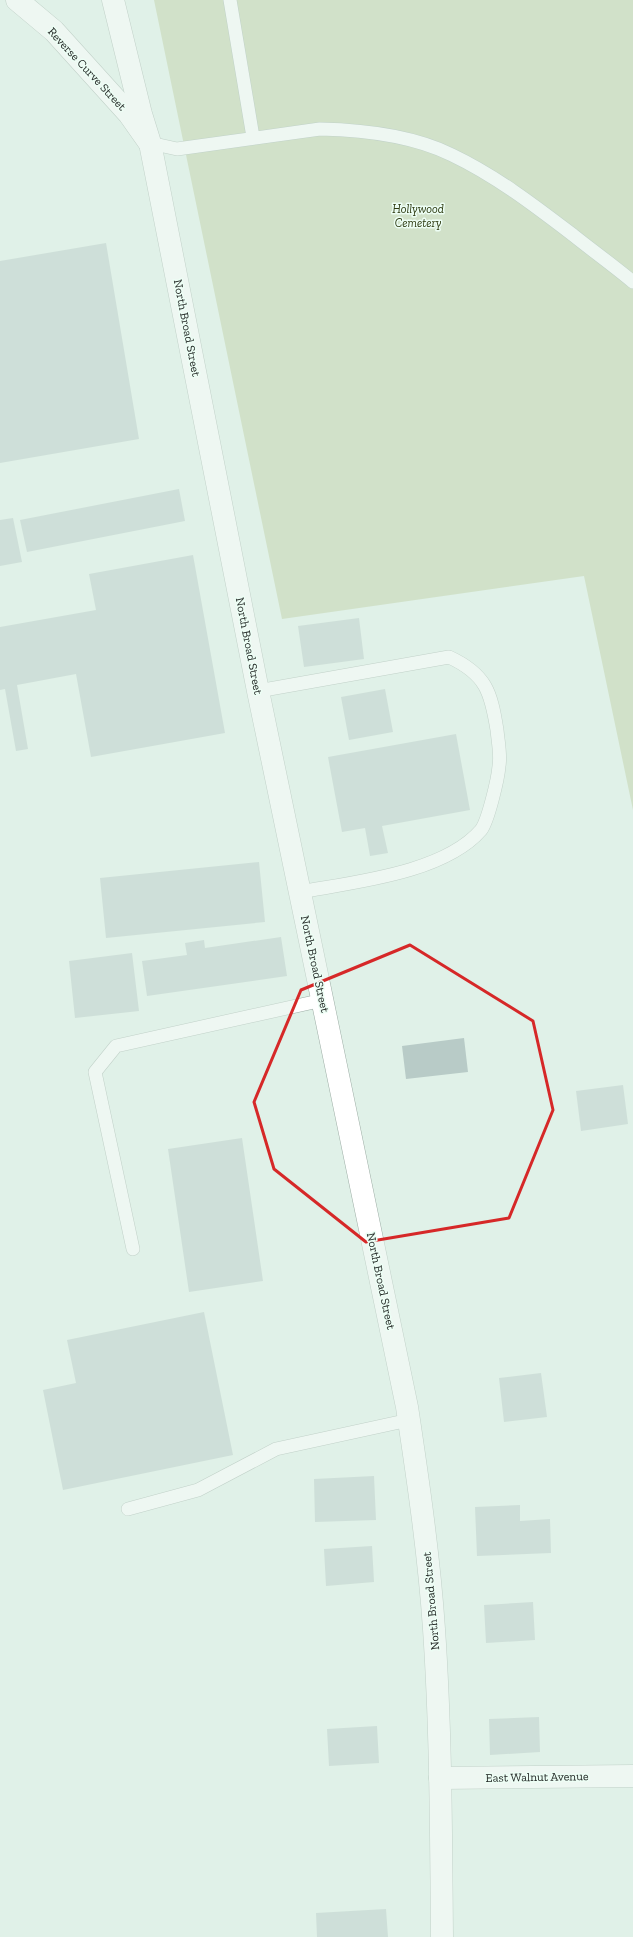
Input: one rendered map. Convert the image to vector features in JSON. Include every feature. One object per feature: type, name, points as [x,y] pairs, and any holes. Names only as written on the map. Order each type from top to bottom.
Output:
[{"type":"street","name":"Reverse Curve Street","points":[[17,0],[54,31],[129,114],[150,143]]},
{"type":"street","name":"North Broad Street","points":[[113,0],[141,114],[150,143],[258,691],[409,1420],[423,1516],[434,1628],[440,1778],[442,1937]]},
{"type":"street","name":"East Walnut Avenue","points":[[440,1778],[633,1776]]},
{"type":"lane","points":[[230,0],[253,137]]},
{"type":"lane","points":[[150,143],[177,149],[253,137],[320,129],[344,129],[395,136],[426,145],[452,155],[521,195],[633,282]]},
{"type":"lane","points":[[258,691],[449,657],[465,664],[482,680],[492,702],[497,732],[500,766],[492,800],[482,829],[464,845],[446,856],[395,874],[300,892]]},
{"type":"lane","points":[[133,1249],[95,1072],[116,1046],[323,1000]]},
{"type":"lane","points":[[128,1510],[198,1490],[276,1449],[409,1420]]},
{"type":"highlighted area","points":[[410,945],[533,1021],[553,1110],[509,1218],[366,1242],[274,1169],[254,1102],[301,990]]},
{"type":"green space","name":"Hollywood Cemetery","points":[[154,0],[633,0],[633,810],[584,576],[282,619]]},
{"type":"building","points":[[106,243],[139,439],[0,463],[0,261]]},
{"type":"building","points":[[179,489],[185,521],[27,552],[20,520]]},
{"type":"building","points":[[13,518],[22,562],[0,566],[0,520]]},
{"type":"building","points":[[193,555],[225,733],[91,757],[76,674],[17,685],[28,749],[16,751],[5,689],[0,690],[0,627],[96,610],[89,574]]},
{"type":"building","points":[[359,618],[364,659],[304,667],[298,626]]},
{"type":"building","points":[[385,689],[393,732],[349,740],[341,697]]},
{"type":"building","points":[[456,734],[470,810],[382,826],[388,853],[370,856],[365,828],[342,832],[328,757]]},
{"type":"building","points":[[259,862],[265,922],[106,938],[100,878]]},
{"type":"building","points":[[281,937],[287,976],[147,996],[142,961],[187,955],[185,943],[204,940],[205,948]]},
{"type":"building","points":[[132,953],[139,1011],[75,1018],[69,961]]},
{"type":"building","points":[[464,1038],[468,1072],[406,1079],[402,1046]]},
{"type":"building","points":[[623,1085],[628,1124],[581,1131],[576,1091]]},
{"type":"building","points":[[242,1138],[263,1281],[189,1292],[168,1149]]},
{"type":"building","points":[[204,1312],[233,1455],[63,1490],[43,1390],[76,1383],[67,1340]]},
{"type":"building","points":[[541,1373],[547,1417],[504,1422],[499,1378]]},
{"type":"building","points":[[374,1476],[376,1520],[315,1522],[314,1479]]},
{"type":"building","points":[[520,1505],[520,1521],[550,1519],[551,1553],[477,1556],[475,1507]]},
{"type":"building","points":[[372,1546],[374,1582],[326,1586],[324,1549]]},
{"type":"building","points":[[533,1602],[535,1640],[486,1643],[484,1605]]},
{"type":"building","points":[[539,1717],[540,1752],[490,1755],[489,1719]]},
{"type":"building","points":[[377,1726],[379,1763],[329,1766],[327,1729]]},
{"type":"building","points":[[386,1909],[388,1937],[317,1937],[316,1913]]}]
